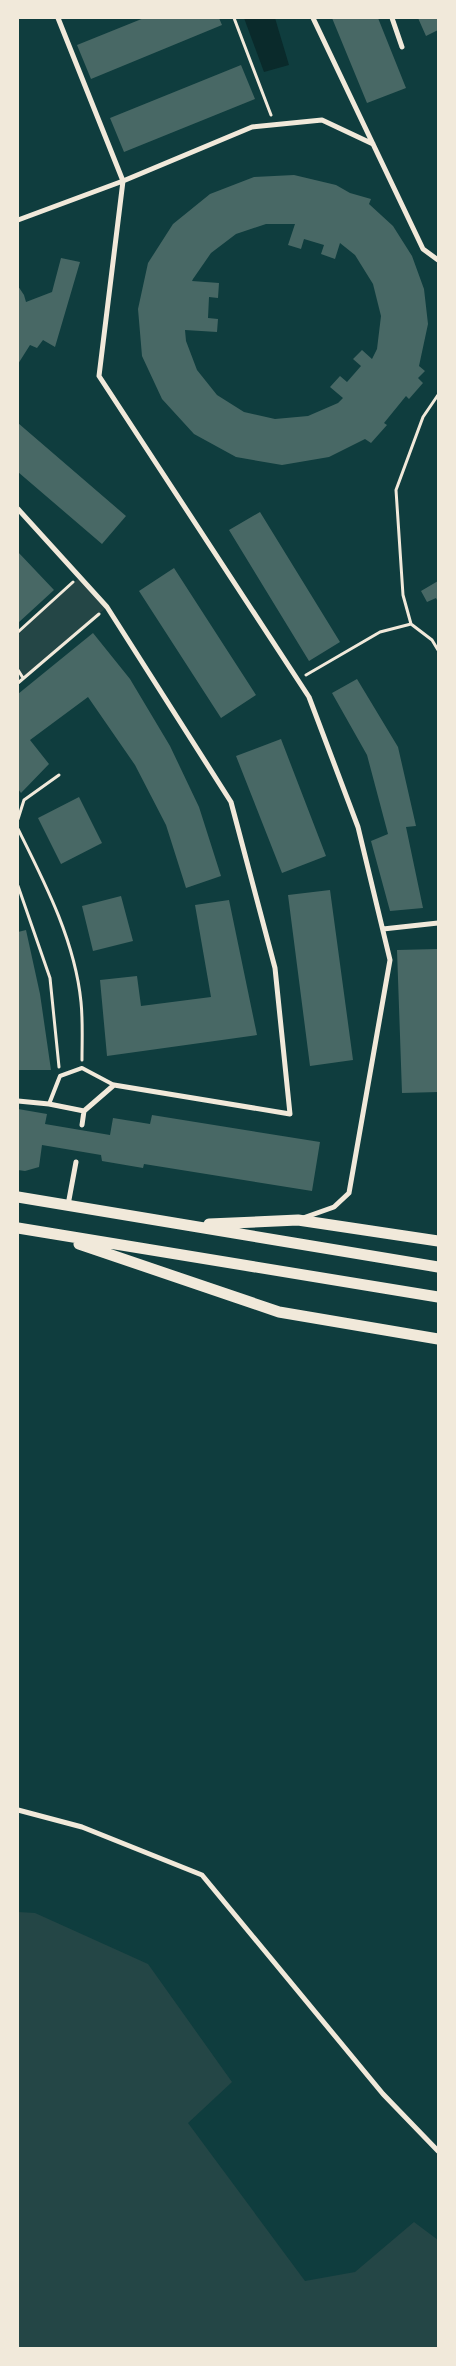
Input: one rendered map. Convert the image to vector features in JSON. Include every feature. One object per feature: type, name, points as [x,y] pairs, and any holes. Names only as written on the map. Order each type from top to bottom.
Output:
[{"type":"main road","points":[[18,1197],[438,1267]]},
{"type":"main road","points":[[185,1225],[298,1220],[438,1241]]},
{"type":"main road","points":[[18,1228],[438,1297]]},
{"type":"main road","points":[[49,1234],[279,1312],[438,1340]]},
{"type":"street","points":[[58,18],[122,180],[99,376],[308,697],[358,827],[390,960],[349,1193],[334,1207],[298,1220]]},
{"type":"street","points":[[313,18],[423,249],[438,260]]},
{"type":"street","points":[[392,18],[402,47]]},
{"type":"street","points":[[18,220],[252,127],[322,120],[373,144]]},
{"type":"street","points":[[18,509],[107,607],[231,802],[276,968],[290,1114],[114,1085],[84,1111],[82,1126]]},
{"type":"street","points":[[382,929],[438,923]]},
{"type":"street","points":[[18,1101],[49,1104],[84,1111]]},
{"type":"street","points":[[68,1206],[76,1162]]},
{"type":"street","points":[[18,1810],[82,1827],[202,1875],[383,2094],[438,2151]]},
{"type":"lane","points":[[49,1104],[60,1076],[82,1068],[114,1085]]},
{"type":"path","points":[[234,18],[274,125]]},
{"type":"path","points":[[438,395],[423,417],[396,490],[403,595],[411,624],[432,640],[438,650]]},
{"type":"path","points":[[18,632],[80,577]]},
{"type":"path","points":[[18,682],[107,607]]},
{"type":"path","points":[[298,680],[380,632],[411,624]]},
{"type":"path","points":[[18,670],[24,678]]},
{"type":"path","points":[[18,818],[24,800],[59,775]]},
{"type":"path","points":[[18,829],[41,875],[70,945],[81,1002],[82,1068]]},
{"type":"path","points":[[18,886],[50,978],[60,1076]]},
{"type":"shaded area","points":[[244,18],[275,18],[289,65],[264,72]]},
{"type":"shaded area","points":[[80,577],[107,607],[18,683],[18,633]]},
{"type":"shaded area","points":[[18,1912],[35,1913],[148,1964],[232,2082],[188,2123],[305,2281],[355,2272],[414,2222],[438,2240],[438,2348],[18,2348]]},
{"type":"building","points":[[144,18],[219,18],[222,25],[91,79],[77,45]]},
{"type":"building","points":[[332,18],[378,18],[406,88],[367,103]]},
{"type":"building","points":[[418,18],[438,18],[438,30],[426,36]]},
{"type":"building","points":[[241,65],[255,99],[124,152],[110,118]]},
{"type":"building","points":[[294,175],[336,185],[350,193],[371,199],[369,204],[393,226],[412,256],[424,289],[428,324],[419,366],[425,371],[418,378],[423,383],[409,399],[406,396],[384,423],[387,425],[371,443],[365,439],[329,457],[282,465],[236,457],[194,434],[162,399],[142,356],[138,309],[148,263],[173,224],[210,194],[254,177]],"holes":[[[266,224],[295,224],[288,245],[301,249],[304,239],[324,245],[321,254],[335,259],[340,243],[355,255],[373,284],[381,316],[377,349],[372,359],[362,350],[353,359],[361,366],[347,382],[340,376],[330,387],[343,398],[338,403],[308,416],[275,419],[244,412],[217,395],[197,370],[186,341],[185,330],[217,332],[218,319],[208,318],[209,297],[218,298],[219,283],[192,281],[211,253],[236,234]]]},
{"type":"building","points":[[61,258],[80,262],[55,347],[43,340],[37,348],[30,345],[18,364],[18,286],[26,302],[52,292]]},
{"type":"building","points":[[18,423],[126,516],[102,544],[18,472]]},
{"type":"building","points":[[260,512],[340,642],[309,661],[229,530]]},
{"type":"building","points":[[18,552],[54,590],[18,623]]},
{"type":"building","points":[[174,568],[256,695],[221,718],[139,591]]},
{"type":"building","points":[[438,581],[438,602],[436,598],[427,602],[421,591]]},
{"type":"building","points":[[93,633],[130,679],[170,746],[199,807],[221,876],[186,888],[166,825],[135,765],[88,697],[30,740],[49,764],[21,793],[18,789],[18,694]]},
{"type":"building","points":[[357,679],[398,747],[416,826],[406,827],[423,908],[390,911],[371,841],[388,834],[367,755],[332,693]]},
{"type":"building","points":[[281,739],[326,856],[282,873],[236,756]]},
{"type":"building","points":[[79,797],[102,843],[61,864],[38,818]]},
{"type":"building","points":[[330,890],[353,1060],[310,1066],[288,895]]},
{"type":"building","points":[[121,896],[133,941],[93,951],[82,906]]},
{"type":"building","points":[[229,900],[257,1035],[107,1056],[100,980],[137,976],[141,1006],[211,997],[195,905]]},
{"type":"building","points":[[26,930],[40,994],[51,1070],[18,1070],[18,932]]},
{"type":"building","points":[[438,949],[438,1092],[402,1093],[397,950]]},
{"type":"building","points":[[18,1109],[47,1114],[45,1124],[110,1135],[113,1118],[150,1124],[152,1115],[320,1142],[312,1191],[144,1164],[143,1168],[102,1161],[101,1155],[42,1145],[39,1167],[25,1171],[18,1170]]}]
